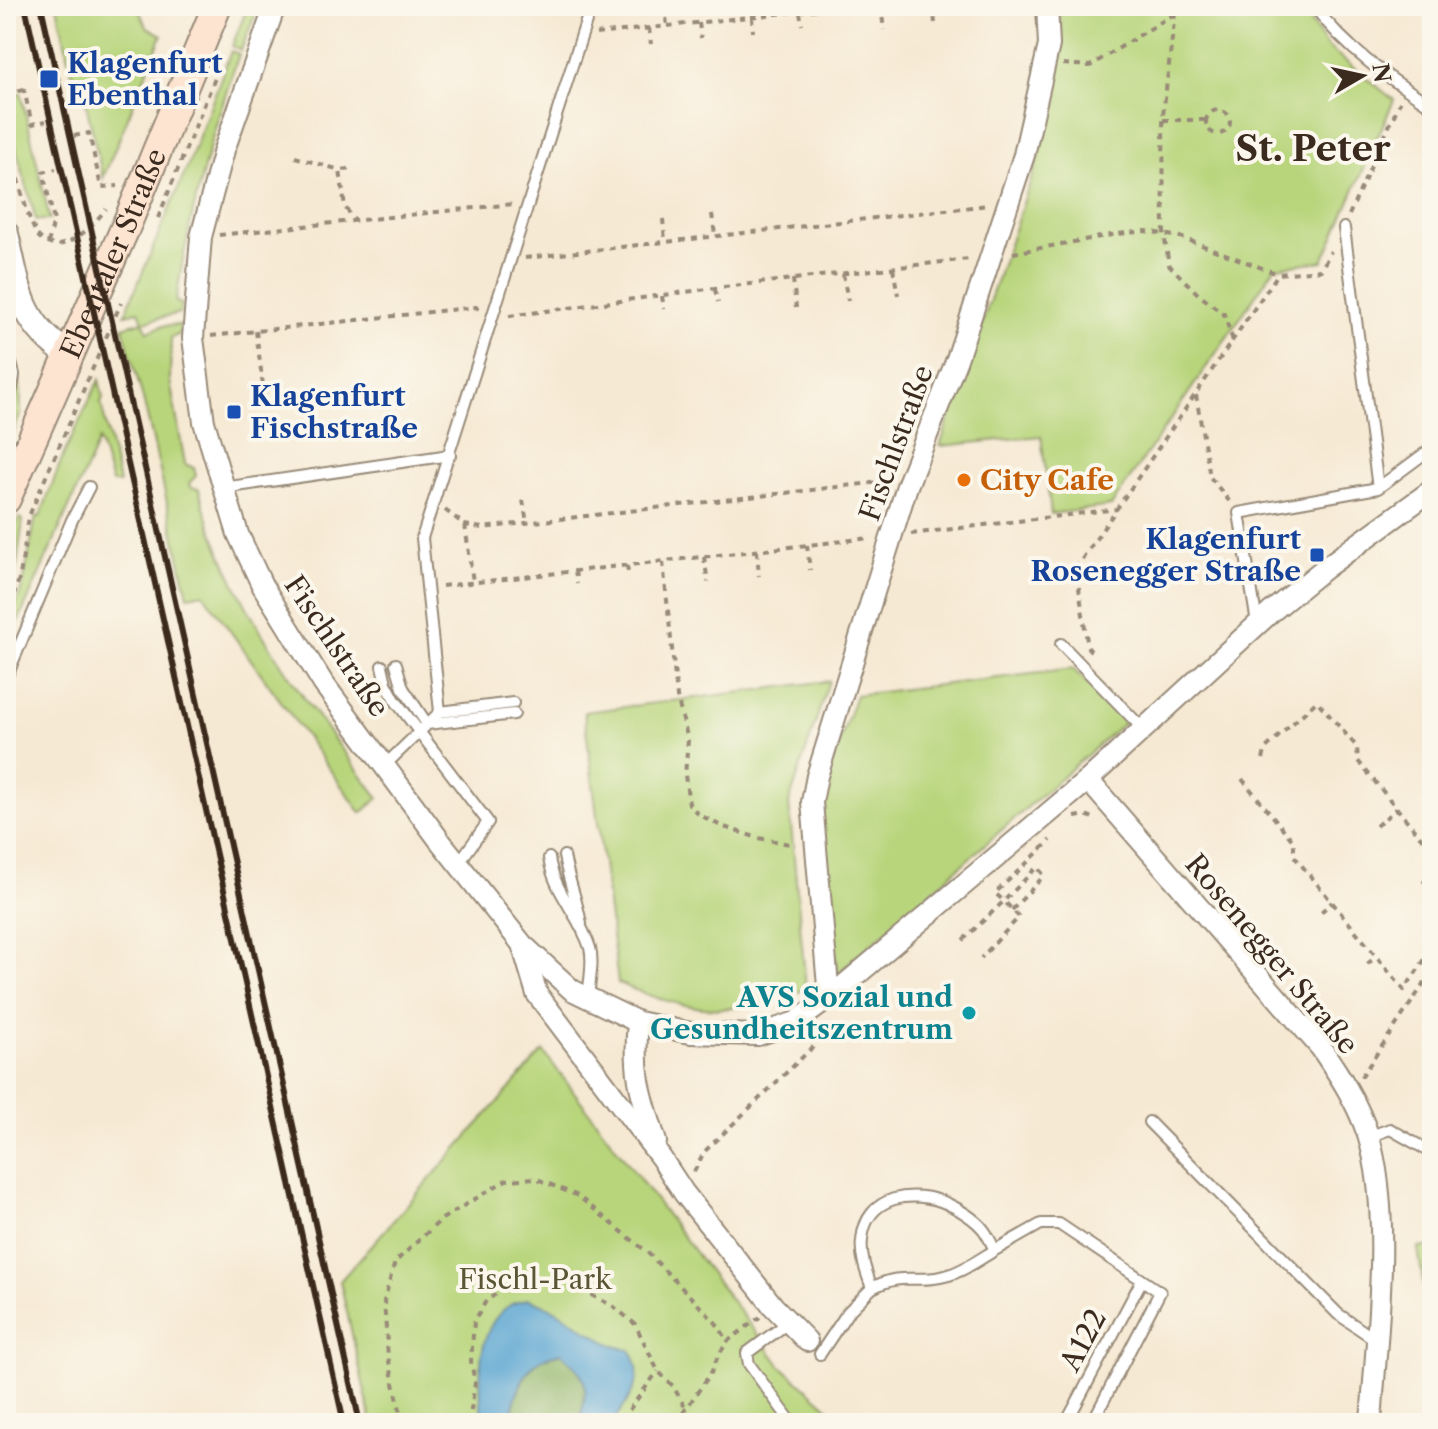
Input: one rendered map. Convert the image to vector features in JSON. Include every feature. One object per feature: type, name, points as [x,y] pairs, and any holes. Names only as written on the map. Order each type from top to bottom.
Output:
[{"type":"main road","name":"Ebentaler Straße","points":[[6,499],[132,213],[217,6]]},
{"type":"street","name":"Fischlstraße","points":[[275,6],[224,150],[201,237],[193,338],[204,422],[238,534],[262,585],[323,683],[522,944],[572,990],[638,1022],[691,1033],[758,1035],[796,1022],[829,998],[1088,780],[1325,568],[1432,490]]},
{"type":"street","name":"Fischlstraße","points":[[829,998],[812,802],[817,776],[910,479],[957,359],[1024,155],[1049,45],[1047,6]]},
{"type":"street","points":[[6,234],[27,313],[48,341],[69,355]]},
{"type":"street","points":[[6,364],[9,375],[6,393]]},
{"type":"street","name":"Rosenegger Straße","points":[[1088,780],[1321,1048],[1351,1092],[1368,1137],[1378,1191],[1381,1243],[1371,1423]]},
{"type":"street","points":[[522,944],[537,994],[684,1193],[773,1306],[813,1348]]},
{"type":"street","points":[[638,1022],[635,1056],[637,1083],[661,1158]]},
{"type":"lane","points":[[440,712],[422,538],[591,6]]},
{"type":"lane","points":[[1314,6],[1333,32],[1363,59],[1432,106]]},
{"type":"lane","points":[[1344,228],[1378,488]]},
{"type":"lane","points":[[1258,625],[1239,513],[1378,488],[1432,448]]},
{"type":"lane","points":[[223,488],[450,455]]},
{"type":"lane","points":[[6,678],[10,653],[89,487]]},
{"type":"lane","points":[[1061,644],[1143,729]]},
{"type":"lane","points":[[396,664],[403,688],[423,729]]},
{"type":"lane","points":[[382,666],[386,683],[423,729],[488,822],[458,864]]},
{"type":"lane","points":[[384,766],[440,712],[514,709],[423,729]]},
{"type":"lane","points":[[564,856],[583,934]]},
{"type":"lane","points":[[549,858],[557,889],[591,950],[588,998]]},
{"type":"lane","points":[[1149,1122],[1338,1314],[1376,1340]]},
{"type":"lane","points":[[1368,1137],[1390,1129],[1429,1151],[1432,1156]]},
{"type":"lane","points":[[872,1288],[863,1262],[862,1239],[866,1220],[877,1206],[893,1198],[931,1197],[955,1208],[982,1226],[995,1250]]},
{"type":"lane","points":[[813,1348],[872,1288],[887,1280],[903,1277],[949,1276],[1041,1224],[1059,1224],[1142,1280]]},
{"type":"lane","name":"A122","points":[[1066,1423],[1142,1280],[1160,1292],[1092,1423]]},
{"type":"lane","points":[[789,1322],[747,1353],[749,1364],[792,1423]]},
{"type":"path","points":[[665,6],[667,26]]},
{"type":"path","points":[[582,36],[848,6]]},
{"type":"path","points":[[881,6],[884,30]]},
{"type":"path","points":[[933,6],[935,23]]},
{"type":"path","points":[[985,6],[986,17]]},
{"type":"path","points":[[1045,62],[1090,66],[1187,6]]},
{"type":"path","points":[[800,11],[802,25]]},
{"type":"path","points":[[1175,13],[1163,120],[1164,234],[1169,265],[1224,314],[1233,341]]},
{"type":"path","points":[[752,17],[753,32]]},
{"type":"path","points":[[699,23],[701,38]]},
{"type":"path","points":[[649,28],[651,44]]},
{"type":"path","points":[[6,72],[13,85],[24,90]]},
{"type":"path","points":[[153,230],[218,72]]},
{"type":"path","points":[[193,338],[476,307],[492,318],[715,288],[991,257],[1146,231],[1180,237],[1278,274],[1321,270],[1344,228],[1405,89]]},
{"type":"path","points":[[6,94],[24,90]]},
{"type":"path","points":[[24,90],[32,124],[46,121]]},
{"type":"path","points":[[1222,110],[1231,123],[1227,131],[1216,134],[1207,127],[1206,120],[1211,112],[1222,110]]},
{"type":"path","points":[[1163,120],[1206,120]]},
{"type":"path","points":[[6,132],[36,234],[48,243],[66,244],[83,234],[105,211],[120,185],[101,187],[89,133],[74,136]]},
{"type":"path","points":[[295,157],[340,170],[349,169]]},
{"type":"path","points":[[48,243],[54,221],[43,172],[56,169]]},
{"type":"path","points":[[340,170],[345,207],[355,221]]},
{"type":"path","points":[[201,237],[528,202]]},
{"type":"path","points":[[510,260],[1008,203]]},
{"type":"path","points":[[712,214],[715,236]]},
{"type":"path","points":[[663,219],[666,242]]},
{"type":"path","points":[[893,268],[898,295]]},
{"type":"path","points":[[843,274],[848,301]]},
{"type":"path","points":[[1098,658],[1088,648],[1076,568],[1278,274]]},
{"type":"path","points":[[793,279],[796,308]]},
{"type":"path","points":[[715,288],[718,302]]},
{"type":"path","points":[[662,296],[664,309]]},
{"type":"path","points":[[6,619],[20,576],[29,516],[123,299]]},
{"type":"path","points":[[256,331],[264,394],[272,392]]},
{"type":"path","points":[[1196,395],[1210,477],[1239,513]]},
{"type":"path","points":[[433,502],[465,525],[482,528],[910,479]]},
{"type":"path","points":[[523,500],[527,523]]},
{"type":"path","points":[[427,588],[1117,509]]},
{"type":"path","points":[[465,525],[473,583]]},
{"type":"path","points":[[807,545],[810,570]]},
{"type":"path","points":[[757,551],[759,576]]},
{"type":"path","points":[[704,557],[708,582]]},
{"type":"path","points":[[663,562],[677,697],[688,740],[685,775],[689,804],[698,814],[721,826],[758,838],[816,849]]},
{"type":"path","points":[[627,566],[629,578]]},
{"type":"path","points":[[1053,572],[1076,568]]},
{"type":"path","points":[[575,571],[577,584]]},
{"type":"path","points":[[1263,759],[1266,748],[1317,701],[1357,747],[1358,761],[1432,851]]},
{"type":"path","points":[[1242,779],[1294,842],[1294,856],[1404,990],[1432,949]]},
{"type":"path","points":[[1376,826],[1397,808]]},
{"type":"path","points":[[1075,818],[1093,817],[1102,828]]},
{"type":"path","points":[[981,958],[1019,917],[995,893],[1052,839]]},
{"type":"path","points":[[963,940],[1037,867],[1043,874],[1041,879],[1012,910]]},
{"type":"path","points":[[1423,883],[1432,875]]},
{"type":"path","points":[[1321,912],[1332,902]]},
{"type":"path","points":[[1367,964],[1376,957]]},
{"type":"path","points":[[1351,1092],[1432,972]]},
{"type":"path","points":[[684,1193],[704,1152],[816,1044],[829,998]]},
{"type":"path","points":[[403,1423],[388,1357],[384,1301],[395,1262],[442,1219],[506,1180],[535,1178],[578,1196],[647,1252],[716,1323],[728,1341]]},
{"type":"path","points":[[469,1423],[475,1383],[471,1361],[474,1322],[486,1301],[509,1285],[529,1281],[561,1280],[613,1306],[635,1324],[658,1371],[673,1386],[686,1409]]},
{"type":"path","points":[[676,1423],[711,1373],[728,1341],[773,1306]]},
{"type":"path","points":[[629,1410],[658,1371]]},
{"type":"green space","points":[[57,6],[137,6],[147,27],[162,35],[103,178],[81,82],[73,79]]},
{"type":"green space","points":[[248,6],[259,6],[241,50],[232,46]]},
{"type":"green space","points":[[1059,6],[1300,6],[1328,47],[1394,100],[1323,261],[1275,267],[1111,506],[1051,514],[1041,436],[940,446],[1041,151],[1062,43]]},
{"type":"green space","points":[[231,51],[239,54],[194,208],[176,302],[182,304],[180,313],[143,322],[148,332],[162,326],[180,325],[180,334],[171,338],[170,381],[185,464],[194,468],[196,476],[189,483],[190,487],[199,489],[212,532],[230,573],[273,652],[379,798],[361,813],[203,593],[188,596],[142,393],[123,327],[143,321],[139,311],[125,314],[189,163]]},
{"type":"green space","points":[[21,93],[50,220],[36,220],[6,112],[6,96]]},
{"type":"green space","points":[[20,379],[21,412],[6,453],[6,408]]},
{"type":"green space","points":[[99,380],[103,397],[101,403],[119,483],[112,483],[99,440],[14,631],[6,631],[23,585],[36,516],[40,517],[63,456]]},
{"type":"green space","points":[[19,518],[23,520],[17,565],[6,604],[6,546]]},
{"type":"green space","points":[[1073,669],[1126,721],[837,974],[819,801],[856,695]]},
{"type":"green space","points":[[829,681],[789,803],[806,989],[755,1005],[711,1008],[668,1001],[618,983],[584,712]]},
{"type":"green space","name":"Fischl-Park","points":[[543,1051],[781,1366],[846,1423],[372,1423],[340,1281]]},
{"type":"green space","points":[[1432,1246],[1432,1346],[1418,1248]]},
{"type":"green space","points":[[562,1353],[578,1370],[584,1384],[579,1423],[512,1423],[516,1397],[529,1370],[542,1359]]},
{"type":"water","points":[[528,1299],[556,1310],[616,1346],[630,1350],[635,1360],[637,1379],[613,1423],[579,1423],[585,1384],[578,1370],[561,1353],[542,1359],[529,1370],[516,1397],[512,1423],[482,1423],[480,1375],[484,1343],[498,1315],[510,1305]]},
{"type":"railway","points":[[25,6],[344,1423]]},
{"type":"railway","points":[[41,6],[360,1423]]},
{"type":"place","name":"Klagenfurt Ebenthal","points":[[49,79]]},
{"type":"place","name":"Klagenfurt Fischstraße","points":[[234,412]]},
{"type":"place","name":"City Cafe","points":[[964,480]]},
{"type":"place","name":"Klagenfurt Rosenegger Straße","points":[[1317,555]]},
{"type":"place","name":"AVS Sozial und Gesundheitszentrum","points":[[969,1013]]},
{"type":"district","name":"St. Peter","points":[[1313,148]]}]
